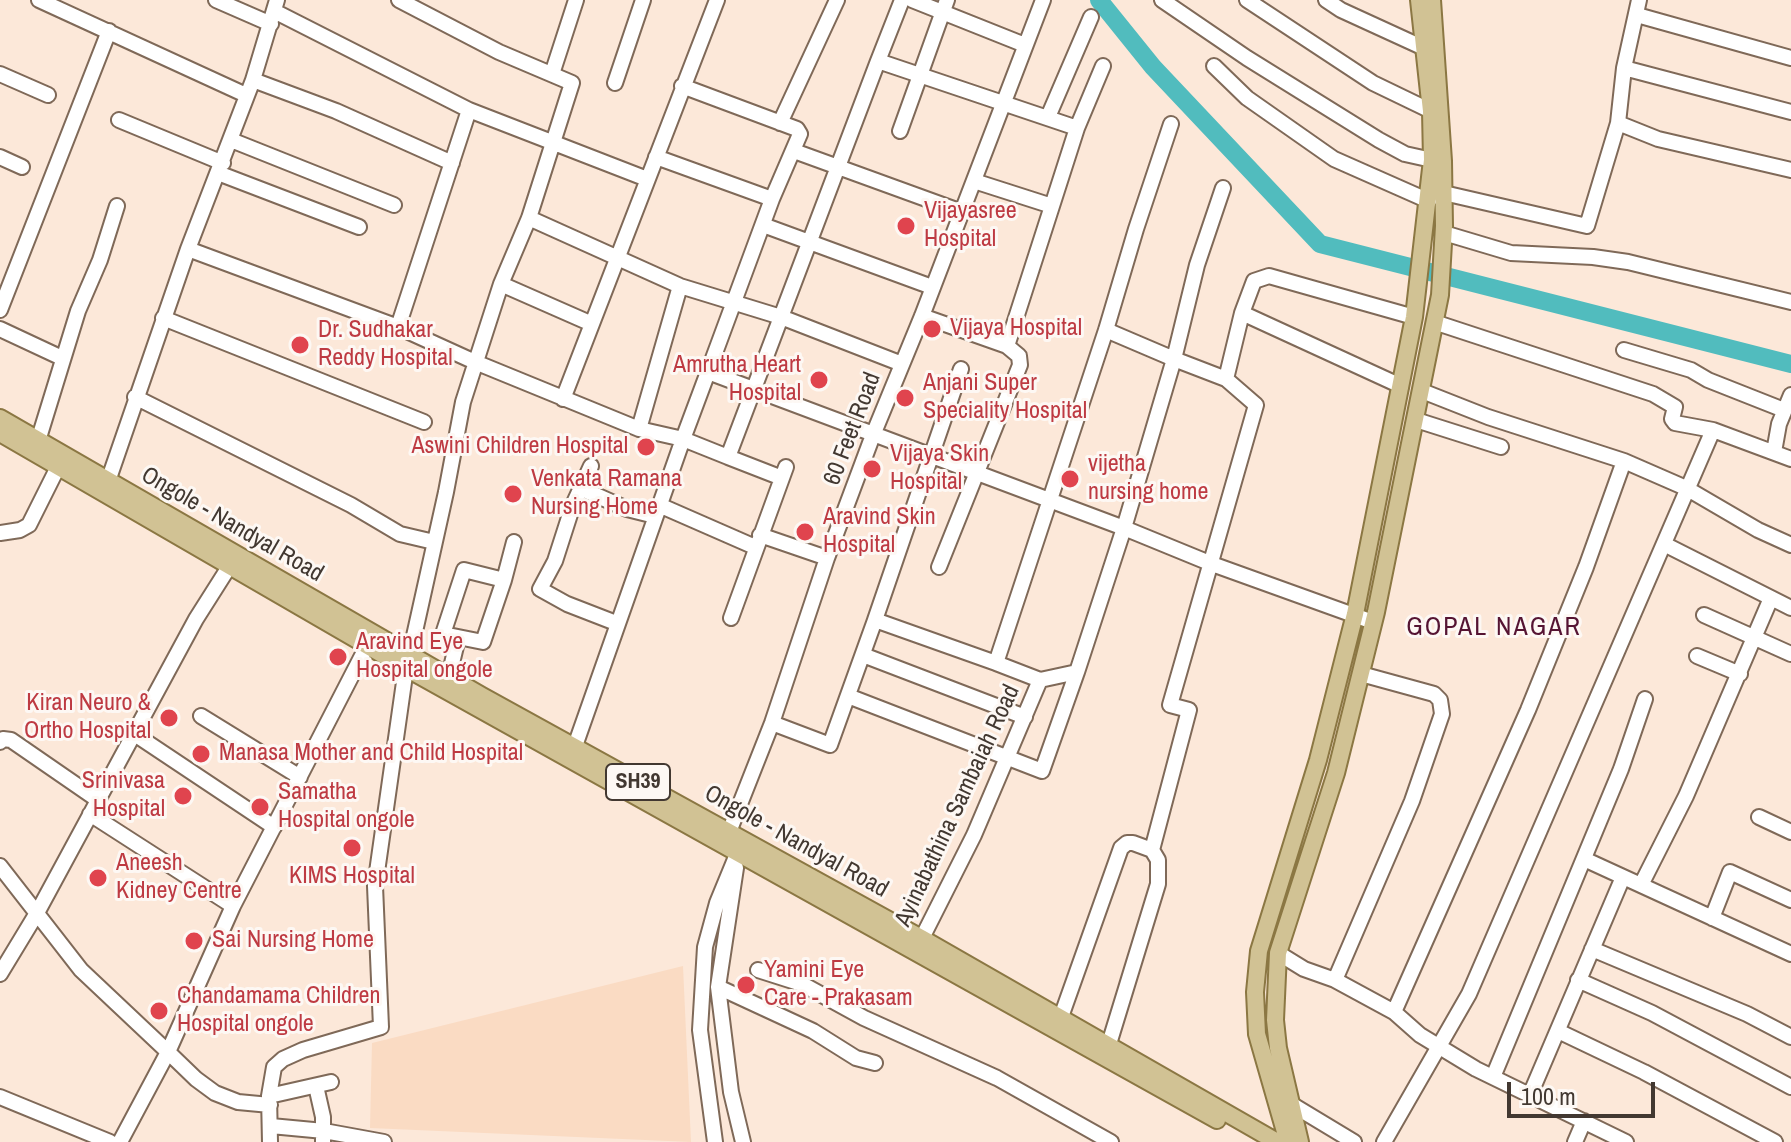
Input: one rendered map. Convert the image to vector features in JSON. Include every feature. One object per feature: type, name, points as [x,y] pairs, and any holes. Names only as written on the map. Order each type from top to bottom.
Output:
[{"type":"main road","points":[[1300,1142],[1276,1034],[1278,953],[1336,773],[1361,674],[1422,391],[1441,284],[1444,229],[1434,195],[1431,111],[1419,0]]},
{"type":"main road","points":[[1288,1142],[1257,1034],[1255,992],[1259,951],[1318,760],[1355,614],[1414,317],[1427,222],[1434,195],[1440,93],[1432,0]]},
{"type":"main road","name":"Ongole - Nandyal Road","points":[[0,418],[106,488],[479,702],[919,944],[1257,1142]]},
{"type":"main road","name":"Ongole - Nandyal Road","points":[[0,433],[58,467],[106,488]]},
{"type":"main road","name":"Ongole - Nandyal Road","points":[[233,561],[367,646],[449,676],[479,702],[575,746],[734,842]]},
{"type":"main road","name":"Ongole - Nandyal Road","points":[[919,944],[1061,1017],[1277,1142]]},
{"type":"street","points":[[39,0],[246,95]]},
{"type":"street","points":[[216,0],[274,12],[469,110],[647,179]]},
{"type":"street","points":[[270,1142],[269,1100],[274,1067],[303,1050],[381,1027],[375,886],[408,661],[463,402],[501,284],[529,218],[572,83],[499,52],[400,0]]},
{"type":"street","points":[[552,74],[576,0]]},
{"type":"street","points":[[615,83],[643,0]]},
{"type":"street","points":[[563,399],[717,0]]},
{"type":"street","points":[[780,123],[837,0]]},
{"type":"street","points":[[728,457],[902,0]]},
{"type":"street","points":[[912,0],[944,5],[1025,45]]},
{"type":"street","name":"60 Feet Road","points":[[734,842],[827,558],[1043,0]]},
{"type":"street","points":[[1162,0],[1247,58],[1379,140],[1405,154],[1432,160]]},
{"type":"street","points":[[1247,0],[1373,83],[1431,111]]},
{"type":"street","points":[[1326,0],[1424,48]]},
{"type":"street","points":[[900,131],[944,5]]},
{"type":"street","points":[[1214,66],[1247,98],[1334,159],[1434,195],[1587,226],[1618,123],[1624,68],[1638,8],[1791,58]]},
{"type":"street","points":[[106,488],[135,397],[253,80],[274,12]]},
{"type":"street","points":[[1048,117],[1091,17]]},
{"type":"street","points":[[0,310],[109,31]]},
{"type":"street","points":[[878,61],[1077,128]]},
{"type":"street","points":[[1007,346],[1077,128],[1103,66]]},
{"type":"street","points":[[1624,68],[1791,112]]},
{"type":"street","points":[[1,77],[48,95]]},
{"type":"street","points":[[253,80],[336,111],[452,163]]},
{"type":"street","points":[[575,746],[683,439],[772,199],[800,134],[797,129],[682,86]]},
{"type":"street","points":[[398,327],[469,110]]},
{"type":"street","points":[[119,120],[220,168],[359,227]]},
{"type":"street","points":[[1618,123],[1658,139],[1791,170]]},
{"type":"street","points":[[996,663],[1171,124]]},
{"type":"street","points":[[231,140],[394,205]]},
{"type":"street","points":[[794,151],[962,212]]},
{"type":"street","points":[[0,157],[22,167]]},
{"type":"street","points":[[656,157],[772,199]]},
{"type":"street","points":[[974,181],[1052,206]]},
{"type":"street","points":[[848,696],[1042,771],[1124,528],[1174,359],[1197,265],[1223,188]]},
{"type":"street","points":[[38,441],[62,358],[117,206]]},
{"type":"street","points":[[529,218],[680,286],[781,317],[902,364]]},
{"type":"street","points":[[763,225],[932,287]]},
{"type":"street","points":[[1444,229],[1511,253],[1628,262],[1791,302]]},
{"type":"street","points":[[188,249],[398,327],[639,429],[683,439],[728,457],[784,472],[731,618]]},
{"type":"street","points":[[1226,379],[1242,313],[1254,281],[1269,276],[1414,317]]},
{"type":"street","points":[[501,284],[592,324]]},
{"type":"street","points":[[639,429],[680,286]]},
{"type":"street","points":[[1242,313],[1401,386]]},
{"type":"street","points":[[922,316],[1007,346],[1019,356],[1020,365],[939,567]]},
{"type":"street","points":[[163,318],[424,422]]},
{"type":"street","points":[[1434,322],[1653,394],[1675,407],[1672,419],[1675,423],[1713,430],[1791,459]]},
{"type":"street","points":[[0,329],[62,358]]},
{"type":"street","points":[[1106,330],[1226,379],[1256,405],[1170,705],[1189,710],[1152,850]]},
{"type":"street","points":[[1624,350],[1691,370],[1785,420]]},
{"type":"street","points":[[772,723],[830,745],[961,369]]},
{"type":"street","points":[[708,372],[1373,622]]},
{"type":"street","points":[[1422,391],[1488,417],[1624,461],[1686,488],[1758,530],[1791,545]]},
{"type":"street","points":[[1774,452],[1791,395]]},
{"type":"street","points":[[135,397],[351,505],[400,534],[434,542]]},
{"type":"street","points":[[1416,420],[1501,447]]},
{"type":"street","points":[[1384,1142],[1469,994],[1713,430]]},
{"type":"street","points":[[1394,1012],[1528,710],[1586,567],[1624,461]]},
{"type":"street","points":[[591,466],[580,488],[562,543],[540,589],[567,604],[616,623]]},
{"type":"street","points":[[0,533],[20,530],[29,525],[58,467]]},
{"type":"street","points":[[580,488],[627,509],[657,510],[757,541],[827,558]]},
{"type":"street","points":[[504,580],[464,570],[443,634],[483,642],[504,580],[514,542]]},
{"type":"street","points":[[1664,544],[1791,608]]},
{"type":"street","points":[[0,974],[37,913],[196,619],[233,561]]},
{"type":"street","points":[[1641,885],[1686,796],[1771,598]]},
{"type":"street","points":[[1704,615],[1791,654]]},
{"type":"street","name":"Ayinabathina Sambaiah Road","points":[[875,620],[1040,680],[1008,760],[919,944]]},
{"type":"street","points":[[449,676],[458,638]]},
{"type":"street","points":[[120,1142],[168,1052],[233,906],[367,646]]},
{"type":"street","points":[[863,655],[1025,717]]},
{"type":"street","points":[[1697,656],[1740,674]]},
{"type":"street","points":[[1040,680],[1077,672]]},
{"type":"street","points":[[1335,980],[1412,801],[1442,714],[1440,700],[1434,694],[1361,674]]},
{"type":"street","points":[[1493,1077],[1621,769],[1645,699]]},
{"type":"street","points":[[201,716],[300,777]]},
{"type":"street","points":[[133,733],[274,827]]},
{"type":"street","points":[[0,742],[3,739],[11,740],[98,800]]},
{"type":"street","points":[[90,814],[233,906]]},
{"type":"street","points":[[1759,817],[1791,832]]},
{"type":"street","points":[[734,842],[731,917],[718,987],[731,1092],[743,1142]]},
{"type":"street","points":[[715,1142],[700,1030],[704,959],[734,842]]},
{"type":"street","points":[[1061,1017],[1121,848],[1133,843],[1152,850],[1158,860],[1158,884],[1109,1044]]},
{"type":"street","points":[[1584,859],[1791,954]]},
{"type":"street","points":[[0,866],[81,970],[196,1079],[215,1093],[238,1102],[269,1100],[324,1084],[323,1137]]},
{"type":"street","points":[[1712,918],[1730,872],[1791,900]]},
{"type":"street","points":[[1530,1095],[1623,877]]},
{"type":"street","points":[[1592,949],[1747,1014],[1791,1037]]},
{"type":"street","points":[[1278,953],[1304,969],[1335,980],[1394,1012],[1420,1035],[1493,1077],[1626,1142]]},
{"type":"street","points":[[758,970],[802,984],[877,1024],[997,1078],[1111,1142]]},
{"type":"street","points":[[1578,980],[1652,1013],[1791,1087]]},
{"type":"street","points":[[718,987],[813,1031],[856,1058],[875,1063]]},
{"type":"street","points":[[1558,1031],[1644,1072],[1775,1142]]},
{"type":"street","points":[[0,1097],[110,1142]]},
{"type":"street","points":[[1291,1104],[1350,1141]]},
{"type":"street","points":[[1575,1142],[1584,1121]]},
{"type":"street","points":[[271,1126],[323,1137],[384,1142]]},
{"type":"shaded area","points":[[683,966],[691,1142],[370,1128],[372,1043]]},
{"type":"waterway","points":[[1099,0],[1153,67],[1320,244],[1791,364]]},
{"type":"place","name":"Vijayasree Hospital","points":[[906,226]]},
{"type":"place","name":"Vijaya Hospital","points":[[932,329]]},
{"type":"place","name":"Dr. Sudhakar Reddy Hospital","points":[[300,345]]},
{"type":"place","name":"Amrutha Heart Hospital","points":[[819,380]]},
{"type":"place","name":"Anjani Super Speciality Hospital","points":[[905,398]]},
{"type":"place","name":"Aswini Children Hospital","points":[[646,447]]},
{"type":"place","name":"Vijaya Skin Hospital","points":[[872,469]]},
{"type":"place","name":"vijetha nursing home","points":[[1070,479]]},
{"type":"place","name":"Venkata Ramana Nursing Home","points":[[513,494]]},
{"type":"place","name":"Aravind Skin Hospital","points":[[805,532]]},
{"type":"place","name":"Aravind Eye Hospital ongole","points":[[338,657]]},
{"type":"place","name":"Kiran Neuro & Ortho Hospital","points":[[169,718]]},
{"type":"place","name":"Manasa Mother and Child Hospital","points":[[201,754]]},
{"type":"place","name":"Srinivasa Hospital","points":[[183,796]]},
{"type":"place","name":"Samatha Hospital ongole","points":[[260,807]]},
{"type":"place","name":"KIMS Hospital","points":[[352,848]]},
{"type":"place","name":"Aneesh Kidney Centre","points":[[98,878]]},
{"type":"place","name":"Sai Nursing Home","points":[[194,941]]},
{"type":"place","name":"Yamini Eye Care - Prakasam","points":[[746,985]]},
{"type":"place","name":"Chandamama Children Hospital ongole","points":[[159,1011]]},
{"type":"district","name":"GOPAL NAGAR","points":[[1494,628]]}]
